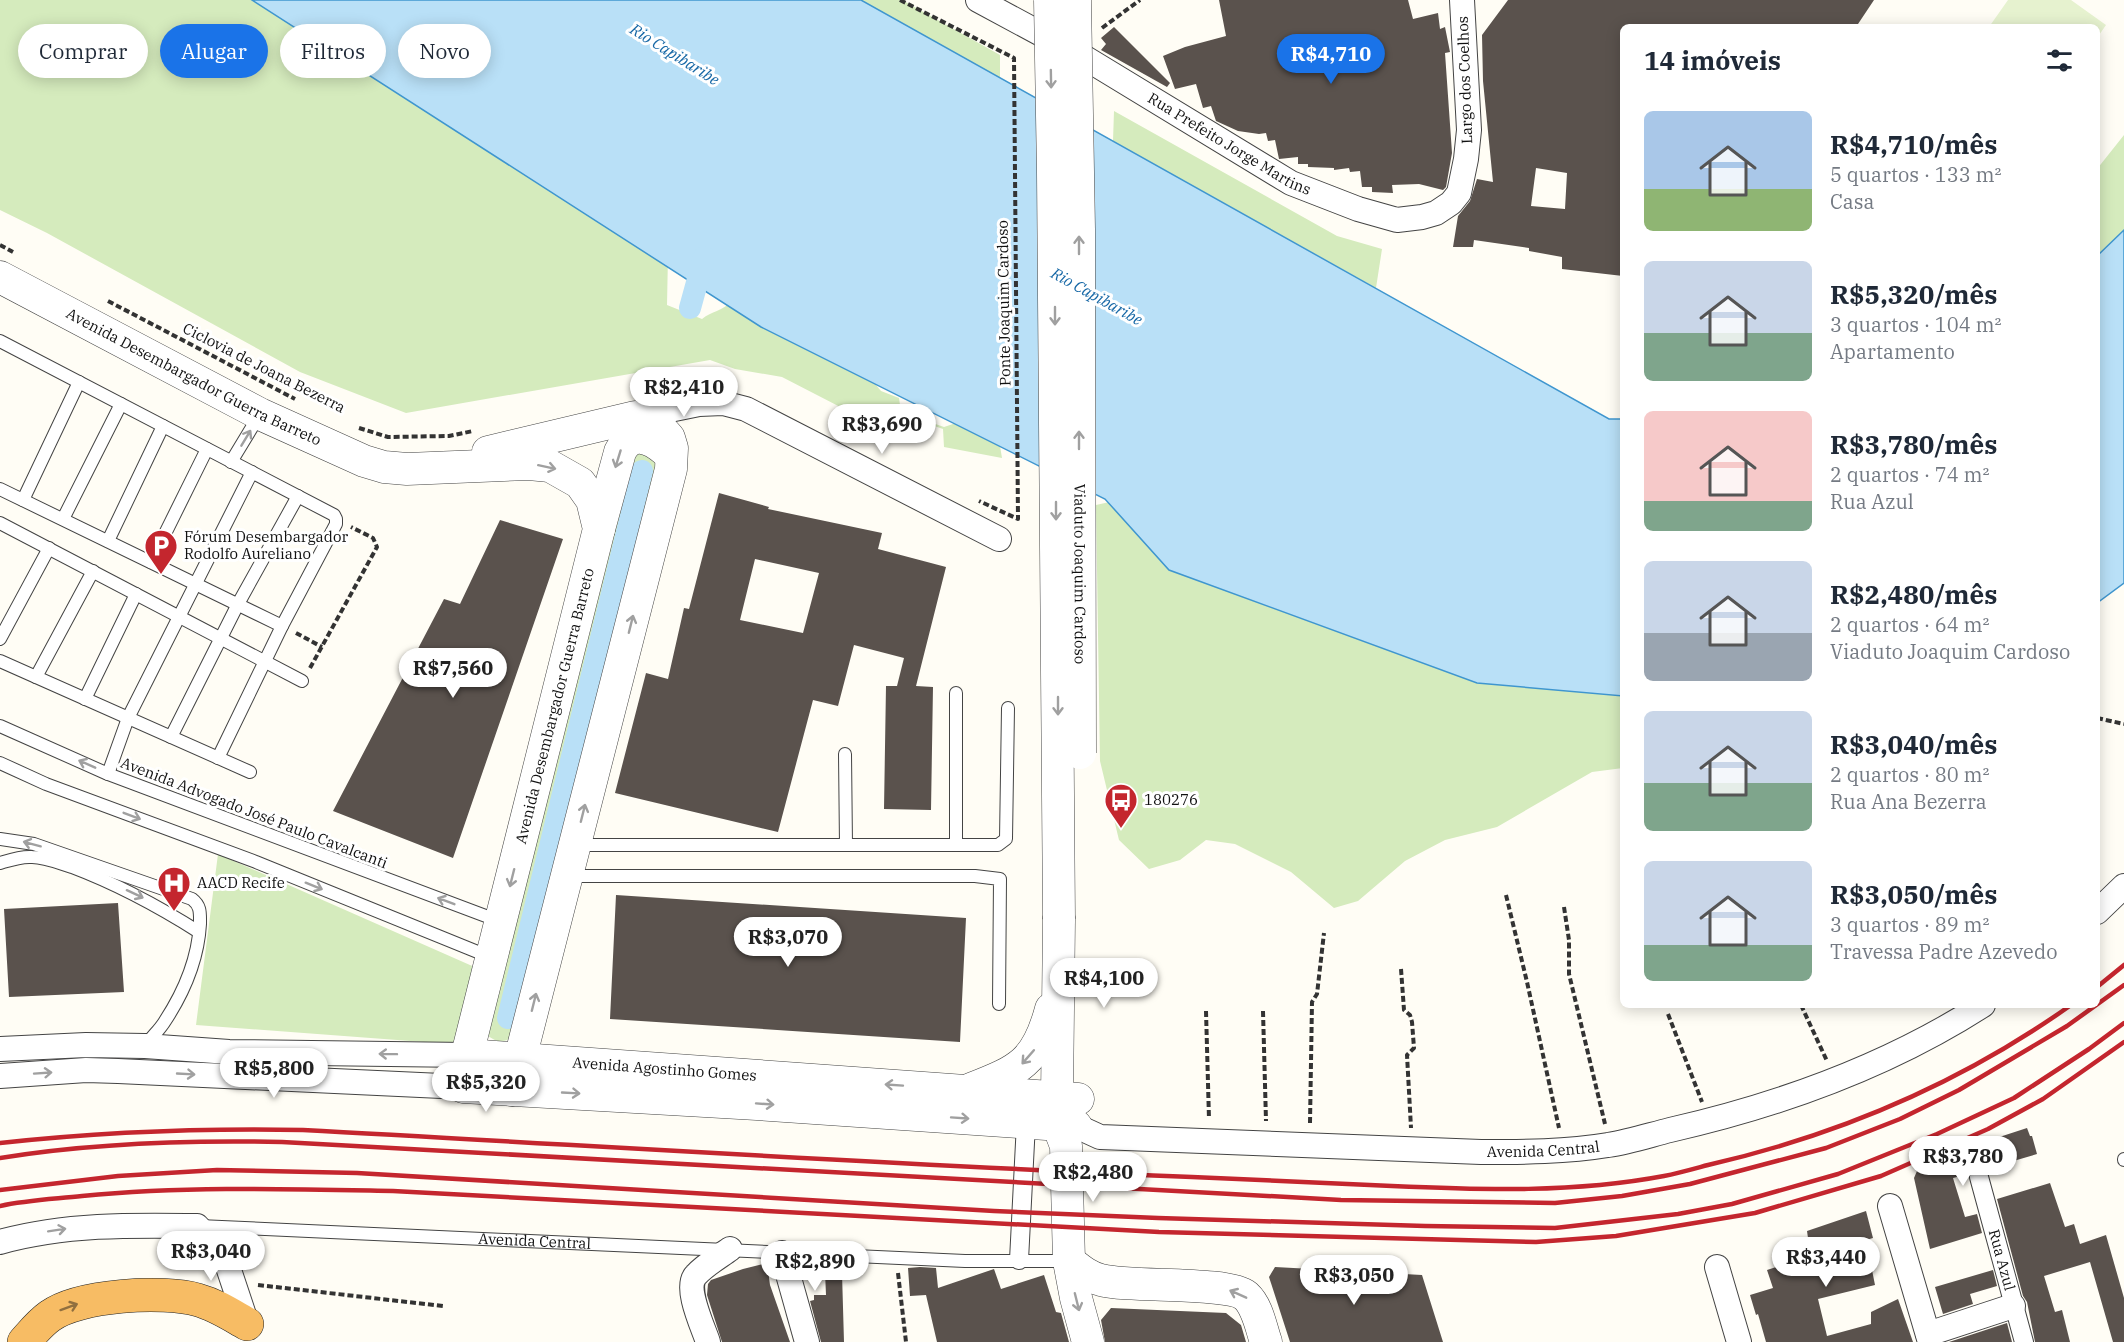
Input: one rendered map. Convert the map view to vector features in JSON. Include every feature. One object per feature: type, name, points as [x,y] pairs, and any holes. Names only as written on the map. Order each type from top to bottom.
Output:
[{"type":"highway","points":[[24,1342],[50,1316],[64,1308],[90,1300],[151,1296],[176,1296],[196,1299],[213,1305],[250,1333]]},
{"type":"street","name":"Rua Prefeito Jorge Martins","points":[[978,0],[1082,56],[1291,183],[1358,209],[1397,220],[1436,213],[1451,203],[1459,193],[1466,159]]},
{"type":"street","name":"Viaduto Joaquim Cardoso","points":[[1050,0],[1070,919],[1057,963],[1067,1119]]},
{"type":"street","name":"Viaduto Joaquim Cardoso","points":[[1075,0],[1079,241],[1067,1119],[1069,1261],[1088,1342]]},
{"type":"street","name":"Largo dos Coelhos","points":[[1462,0],[1469,130],[1466,159]]},
{"type":"street","name":"Avenida Desembargador Guerra Barreto","points":[[11,266],[260,414],[364,461],[395,468],[529,464],[550,466],[580,483],[592,500],[599,529],[467,1055],[463,1087]]},
{"type":"street","name":"Avenida Desembargador Guerra Barreto","points":[[426,468],[635,417],[699,404],[723,402],[746,409],[999,539]]},
{"type":"street","points":[[512,1089],[672,464],[672,448],[669,438],[662,429],[635,417]]},
{"type":"street","points":[[599,529],[624,443],[631,438],[645,438],[665,450],[672,464]]},
{"type":"street","points":[[2100,909],[2124,886]]},
{"type":"street","points":[[968,1091],[1019,1067],[1035,1049],[1046,1029],[1052,1006],[1057,963]]},
{"type":"street","name":"Avenida Central","points":[[1067,1119],[1100,1137],[1412,1150],[1527,1152],[1610,1145],[1709,1122],[1836,1081],[1944,1030],[1978,1008]]},
{"type":"street","name":"Avenida Agostinho Gomes","points":[[0,1048],[86,1045],[145,1046],[229,1052],[467,1055],[520,1058],[968,1091],[1067,1119]]},
{"type":"street","name":"Avenida Agostinho Gomes","points":[[0,1077],[86,1070],[512,1089],[1026,1123],[1067,1119]]},
{"type":"street","points":[[1019,1260],[1026,1123]]},
{"type":"street","name":"Rua Azul","points":[[1978,1177],[2024,1342]]},
{"type":"street","points":[[1890,1206],[1929,1338],[2013,1306]]},
{"type":"street","name":"Avenida Central","points":[[0,1242],[65,1229],[123,1225],[198,1226]]},
{"type":"street","points":[[198,1226],[224,1255],[250,1333]]},
{"type":"street","points":[[708,1342],[693,1297],[692,1284],[694,1276],[730,1249]]},
{"type":"street","points":[[782,1253],[807,1342]]},
{"type":"street","points":[[1069,1261],[1088,1275],[1106,1281],[1238,1292],[1246,1296],[1255,1309],[1266,1342]]},
{"type":"street","points":[[1717,1267],[1739,1342]]},
{"type":"lane","points":[[0,341],[334,515],[336,524],[282,626],[218,758]]},
{"type":"lane","points":[[23,500],[79,382]]},
{"type":"lane","points":[[63,519],[121,404]]},
{"type":"lane","points":[[231,462],[260,414]]},
{"type":"lane","points":[[108,541],[164,426]]},
{"type":"lane","points":[[151,562],[207,449]]},
{"type":"lane","points":[[108,774],[128,718],[252,472]]},
{"type":"lane","points":[[0,489],[282,626]]},
{"type":"lane","points":[[171,737],[220,638],[298,496]]},
{"type":"lane","points":[[1,527],[49,548],[302,681]]},
{"type":"lane","points":[[0,639],[49,548]]},
{"type":"lane","points":[[36,677],[93,572]]},
{"type":"lane","points":[[85,699],[136,594]]},
{"type":"lane","points":[[0,661],[250,772]]},
{"type":"lane","points":[[956,693],[956,845]]},
{"type":"lane","points":[[575,845],[998,845],[1006,839],[1008,708]]},
{"type":"lane","name":"Avenida Advogado José Paulo Cavalcanti","points":[[0,726],[108,774],[501,922]]},
{"type":"lane","points":[[844,754],[846,845]]},
{"type":"lane","points":[[0,763],[46,784],[255,862],[492,958]]},
{"type":"lane","points":[[0,839],[34,844],[192,899],[197,903],[200,909],[199,932],[191,972],[183,991],[164,1023],[145,1046],[144,1073]]},
{"type":"lane","points":[[0,863],[33,856],[96,876],[154,904],[199,932]]},
{"type":"lane","points":[[567,876],[975,876],[1000,879],[999,1004]]},
{"type":"lane","name":"Avenida Central","points":[[198,1226],[965,1261],[1069,1261]]},
{"type":"path","name":"Ponte Joaquim Cardoso","points":[[900,0],[1014,58],[1018,519],[978,500]]},
{"type":"path","points":[[1082,56],[1103,26],[1140,0]]},
{"type":"path","points":[[0,245],[11,266]]},
{"type":"path","name":"Ciclovia de Joana Bezerra","points":[[106,300],[297,400]]},
{"type":"path","name":"Ciclovia de Joana Bezerra","points":[[349,425],[388,437],[449,436],[483,429]]},
{"type":"path","points":[[302,681],[377,547],[373,538],[336,519]]},
{"type":"path","points":[[282,626],[322,647]]},
{"type":"path","points":[[2100,719],[2124,724]]},
{"type":"path","points":[[1506,895],[1564,1150]]},
{"type":"path","points":[[1564,907],[1569,940],[1569,974],[1610,1145]]},
{"type":"path","points":[[1310,1144],[1312,1002],[1317,994],[1324,933]]},
{"type":"path","points":[[1401,969],[1404,1010],[1410,1015],[1413,1035],[1413,1048],[1407,1055],[1412,1150]]},
{"type":"path","points":[[1802,1008],[1836,1081]]},
{"type":"path","points":[[1206,1011],[1210,1141]]},
{"type":"path","points":[[1263,1011],[1267,1143]]},
{"type":"path","points":[[1668,1014],[1709,1122]]},
{"type":"path","points":[[897,1257],[906,1342]]},
{"type":"path","points":[[233,1282],[443,1306]]},
{"type":"green space","points":[[0,0],[289,0],[325,24],[280,24],[280,78],[386,78],[386,65],[398,73],[398,78],[405,78],[668,255],[667,305],[702,319],[731,302],[866,373],[881,391],[899,398],[901,412],[944,427],[962,421],[999,440],[1002,458],[944,447],[943,429],[900,414],[848,411],[782,377],[735,369],[710,360],[406,413],[300,372],[47,233],[0,210]]},
{"type":"green space","points":[[861,0],[902,0],[1000,55],[1000,78]]},
{"type":"green space","points":[[2008,0],[2071,0],[2106,25],[2100,34],[2100,24],[1991,24]]},
{"type":"green space","points":[[1114,111],[1337,236],[1382,249],[1376,288],[1113,141]]},
{"type":"green space","points":[[2124,135],[2124,230],[2100,253],[2100,165]]},
{"type":"green space","points":[[641,448],[664,465],[522,1030],[506,1041],[497,1041],[481,1031],[622,461]]},
{"type":"green space","points":[[1114,501],[1620,679],[1620,768],[1592,772],[1497,827],[1445,840],[1405,861],[1358,901],[1334,908],[1291,872],[1235,844],[1206,840],[1180,860],[1149,869],[1119,840],[1100,761],[1096,505]]},
{"type":"green space","points":[[218,854],[479,969],[464,1045],[196,1025]]},
{"type":"water","name":"Rio Capibaribe","points":[[252,0],[861,0],[1609,419],[1620,419],[1620,696],[1477,683],[1169,570],[1105,499],[761,327],[373,78],[386,78],[386,24],[289,24]]},
{"type":"water","points":[[2124,230],[2124,583],[2100,601],[2100,253]]},
{"type":"building","points":[[1219,0],[1408,0],[1413,19],[1438,13],[1440,29],[1445,27],[1450,52],[1445,53],[1452,153],[1446,187],[1443,190],[1419,184],[1392,185],[1393,193],[1372,192],[1372,187],[1362,187],[1360,171],[1350,172],[1349,168],[1334,170],[1334,168],[1308,167],[1308,164],[1298,164],[1298,157],[1279,159],[1275,140],[1268,141],[1266,133],[1238,131],[1216,121],[1211,106],[1203,108],[1196,84],[1175,89],[1163,56],[1185,47],[1226,36]]},
{"type":"building","points":[[1508,0],[1874,0],[1858,24],[1620,24],[1620,276],[1562,269],[1562,257],[1529,251],[1529,248],[1474,240],[1473,247],[1453,247],[1458,216],[1470,201],[1477,179],[1493,182],[1483,81],[1482,35]],"holes":[[[1536,168],[1567,173],[1565,209],[1531,206]]]},
{"type":"building","points":[[1114,27],[1170,83],[1167,87],[1101,50],[1106,44],[1101,38]]},
{"type":"building","points":[[719,493],[769,507],[768,509],[882,533],[878,549],[946,567],[916,686],[933,687],[931,810],[884,809],[886,686],[897,686],[904,658],[854,645],[838,706],[813,700],[778,832],[615,793],[646,673],[668,679],[684,608],[689,609]],"holes":[[[755,559],[819,573],[803,633],[740,620]]]},
{"type":"building","points":[[500,520],[563,539],[453,858],[333,811],[444,599],[460,604]]},
{"type":"building","points":[[616,895],[966,918],[960,1042],[610,1019]]},
{"type":"building","points":[[118,903],[124,992],[9,997],[4,909]]},
{"type":"building","points":[[2027,1128],[2037,1154],[1986,1169],[1976,1166],[1968,1174],[1953,1178],[1965,1217],[1977,1214],[1982,1233],[1930,1249],[1914,1178],[1917,1171],[1983,1152],[1981,1143]]},
{"type":"building","points":[[2050,1183],[2065,1227],[2074,1224],[2080,1244],[2106,1235],[2124,1298],[2124,1342],[2113,1342],[2090,1262],[2044,1276],[2055,1312],[2062,1310],[2070,1342],[2035,1342],[2027,1302],[2023,1296],[1997,1199]]},
{"type":"building","points":[[1866,1211],[1873,1238],[1866,1240],[1875,1285],[1818,1299],[1827,1336],[1871,1324],[1871,1312],[1898,1299],[1913,1342],[1766,1342],[1750,1295],[1773,1288],[1767,1270],[1789,1263],[1787,1252],[1809,1245],[1807,1231]]},
{"type":"building","points":[[767,1263],[770,1285],[790,1342],[722,1342],[707,1295],[708,1284],[711,1280]]},
{"type":"building","points":[[1275,1267],[1422,1275],[1443,1342],[1290,1342],[1269,1277]]},
{"type":"building","points":[[908,1268],[936,1268],[938,1288],[994,1269],[1001,1289],[1044,1275],[1056,1312],[1061,1313],[1069,1342],[937,1342],[926,1295],[910,1296]]},
{"type":"building","points":[[1993,1270],[1997,1286],[1970,1294],[1973,1304],[1943,1314],[1935,1287]]},
{"type":"building","points":[[825,1272],[842,1273],[844,1342],[821,1342],[810,1301],[814,1300],[814,1295],[826,1295]]},
{"type":"building","points":[[1111,1308],[1226,1313],[1241,1325],[1246,1342],[1105,1342],[1101,1320]]},
{"type":"building","points":[[2007,1323],[2012,1342],[1949,1342]]},
{"type":"waterway","points":[[690,308],[704,257]]},
{"type":"waterway","points":[[508,1018],[642,471]]},
{"type":"railway","points":[[2100,985],[2124,965]]},
{"type":"railway","points":[[2100,1002],[2124,985]]},
{"type":"railway","points":[[0,1143],[151,1132],[303,1130],[1081,1172],[1460,1189],[1562,1188],[1675,1174],[1757,1153],[1851,1122],[1897,1103],[1986,1059],[2066,1008]]},
{"type":"railway","points":[[0,1158],[70,1149],[141,1144],[282,1142],[1341,1200],[1555,1203],[1622,1196],[1690,1184],[1826,1148],[1900,1119],[1959,1090],[2067,1026],[2092,1008]]},
{"type":"railway","points":[[0,1190],[118,1176],[217,1170],[357,1173],[994,1211],[1158,1218],[1555,1228],[1678,1214],[1732,1204],[1838,1174],[1937,1134],[2014,1098],[2124,1023]]},
{"type":"railway","points":[[0,1206],[41,1200],[160,1191],[354,1190],[1159,1232],[1536,1242],[1616,1236],[1755,1213],[1881,1176],[1988,1129],[2043,1099],[2124,1042]]},
{"type":"place","name":"Fórum Desembargador Rodolfo Aureliano","points":[[161,575]]},
{"type":"place","name":"180276","points":[[1121,829]]},
{"type":"place","name":"AACD Recife","points":[[174,912]]}]
